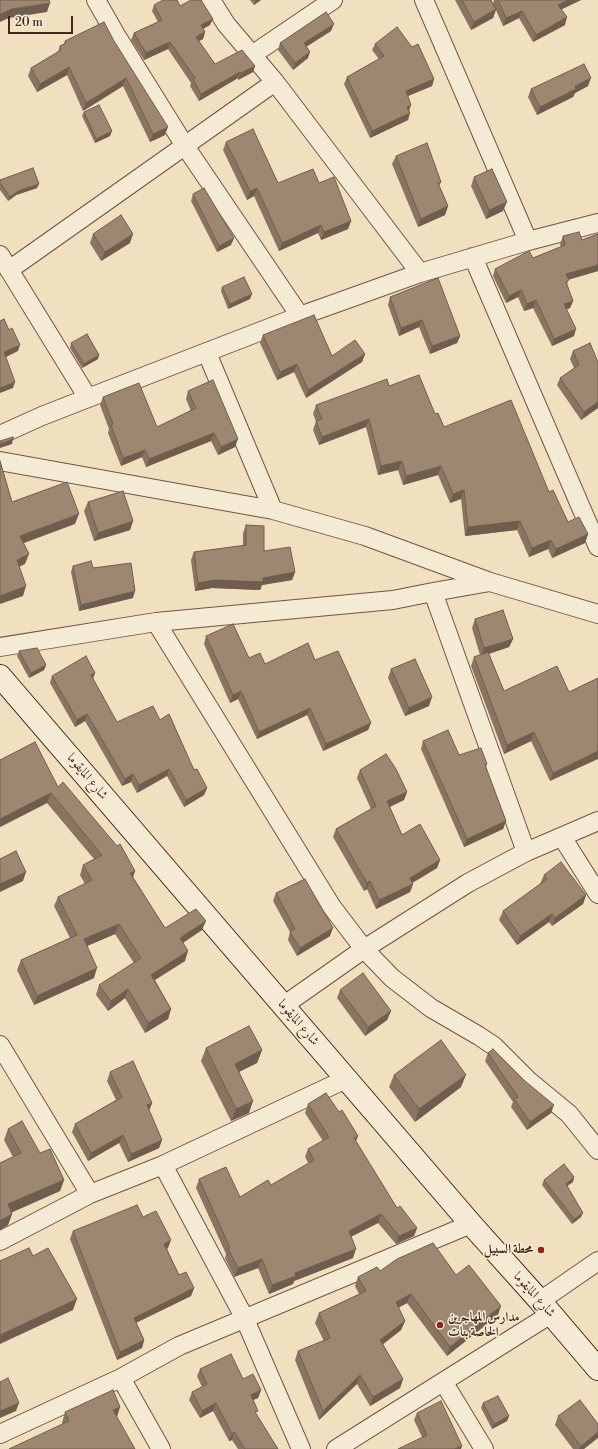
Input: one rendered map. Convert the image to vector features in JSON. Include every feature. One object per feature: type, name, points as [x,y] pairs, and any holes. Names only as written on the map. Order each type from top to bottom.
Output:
[{"type":"street","points":[[96,0],[185,146],[300,316]]},
{"type":"street","points":[[211,0],[226,24],[275,82],[420,273]]},
{"type":"street","points":[[252,55],[333,0]]},
{"type":"street","points":[[424,0],[528,241]]},
{"type":"street","points":[[88,398],[4,262],[185,146],[275,82]]},
{"type":"street","points":[[0,435],[42,416],[300,316],[420,273],[528,241],[598,223]]},
{"type":"street","points":[[473,257],[598,547]]},
{"type":"street","points":[[207,353],[273,510]]},
{"type":"street","points":[[0,461],[273,510],[365,536],[490,582],[598,614]]},
{"type":"street","points":[[0,647],[156,622],[393,600],[490,582]]},
{"type":"street","points":[[433,592],[526,852]]},
{"type":"street","points":[[156,622],[332,907],[364,949],[392,978],[431,1008],[479,1036],[498,1050],[529,1081],[569,1114],[598,1150]]},
{"type":"street","name":"شارع المايقوما","points":[[0,676],[471,1224],[546,1307],[598,1369]]},
{"type":"street","points":[[283,1006],[364,949],[468,883],[526,852],[598,821]]},
{"type":"street","points":[[562,837],[598,894]]},
{"type":"street","points":[[0,1044],[90,1194]]},
{"type":"street","points":[[0,1241],[90,1194],[163,1166],[346,1079]]},
{"type":"street","points":[[163,1166],[244,1317],[301,1449]]},
{"type":"street","points":[[0,1434],[121,1378],[179,1346],[244,1317],[471,1224]]},
{"type":"street","points":[[336,1449],[444,1383],[546,1307],[598,1261]]},
{"type":"street","points":[[121,1378],[161,1449]]},
{"type":"street","points":[[444,1383],[484,1449]]},
{"type":"building","points":[[0,0],[49,0],[50,3],[12,9],[0,14]]},
{"type":"building","points":[[163,0],[177,0],[180,6],[191,0],[201,0],[213,19],[201,25],[205,32],[196,37],[215,64],[242,50],[255,66],[241,73],[240,72],[201,94],[193,79],[195,78],[170,42],[146,53],[134,33],[162,20],[154,5]]},
{"type":"building","points":[[462,0],[491,0],[496,9],[474,22]]},
{"type":"building","points":[[498,0],[568,0],[558,5],[567,17],[536,35],[522,11],[506,18]]},
{"type":"building","points":[[326,12],[334,24],[304,43],[310,52],[295,63],[280,43]]},
{"type":"building","points":[[104,22],[114,41],[168,127],[153,134],[126,78],[86,103],[69,67],[40,84],[31,68],[61,50],[60,46],[66,43],[65,41]]},
{"type":"building","points":[[397,27],[412,47],[418,44],[434,79],[406,91],[411,105],[407,107],[410,113],[372,131],[347,77],[384,56],[375,44]]},
{"type":"building","points":[[584,64],[591,78],[575,86],[576,89],[540,107],[531,89]]},
{"type":"building","points":[[99,105],[112,131],[96,139],[84,112]]},
{"type":"building","points":[[253,129],[278,183],[313,169],[319,183],[334,177],[351,221],[324,232],[321,225],[282,243],[257,188],[250,191],[226,142]]},
{"type":"building","points":[[427,143],[441,182],[438,183],[448,206],[421,219],[396,156]]},
{"type":"building","points":[[33,168],[39,184],[18,191],[10,197],[0,183],[0,180]]},
{"type":"building","points":[[492,169],[507,202],[489,210],[474,177]]},
{"type":"building","points":[[204,188],[234,238],[219,246],[193,194]]},
{"type":"building","points":[[121,215],[133,234],[105,252],[93,234]]},
{"type":"building","points":[[579,232],[582,240],[598,234],[598,265],[566,274],[569,280],[566,282],[573,301],[564,304],[576,329],[554,339],[536,300],[527,304],[521,290],[509,296],[495,269],[529,251],[533,258],[565,245],[563,236]]},
{"type":"building","points":[[244,277],[252,294],[230,304],[222,287]]},
{"type":"building","points":[[438,278],[460,336],[432,346],[422,320],[401,328],[390,297]]},
{"type":"building","points":[[314,315],[332,356],[355,340],[365,354],[308,390],[297,364],[280,372],[263,335]]},
{"type":"building","points":[[4,319],[9,330],[12,328],[20,345],[4,352],[15,382],[0,388],[0,321]]},
{"type":"building","points":[[87,334],[99,355],[84,364],[71,343]]},
{"type":"building","points":[[590,343],[598,362],[598,402],[584,412],[560,378],[579,365],[573,351]]},
{"type":"building","points":[[419,375],[435,414],[438,413],[444,427],[511,400],[549,492],[553,490],[568,522],[579,517],[588,534],[556,549],[551,540],[532,548],[520,521],[468,527],[464,490],[453,494],[441,466],[406,476],[402,461],[381,466],[369,419],[322,437],[316,421],[322,419],[316,405],[387,379],[389,386]]},
{"type":"building","points":[[213,380],[238,439],[221,447],[214,433],[149,459],[145,450],[123,458],[103,397],[139,383],[157,427],[196,408],[188,391]]},
{"type":"building","points":[[13,437],[13,439],[0,444],[0,441]]},
{"type":"building","points":[[0,461],[12,502],[67,482],[79,514],[20,536],[29,554],[17,560],[26,586],[0,596]]},
{"type":"building","points":[[123,491],[133,521],[98,533],[88,502]]},
{"type":"building","points":[[246,525],[264,526],[264,551],[290,547],[295,572],[263,578],[263,582],[214,580],[198,583],[194,552],[246,545]]},
{"type":"building","points":[[91,561],[93,568],[131,563],[135,591],[81,605],[73,566]]},
{"type":"building","points":[[503,610],[513,639],[484,648],[475,619]]},
{"type":"building","points":[[233,624],[249,658],[260,653],[265,664],[308,643],[315,660],[338,651],[371,723],[326,744],[310,708],[259,732],[241,691],[233,695],[206,636]]},
{"type":"building","points":[[37,648],[46,665],[31,673],[19,651]]},
{"type":"building","points":[[488,652],[504,691],[557,666],[569,692],[598,678],[598,751],[553,773],[534,732],[507,745],[474,657]]},
{"type":"building","points":[[86,656],[95,673],[91,675],[117,722],[153,706],[160,720],[169,714],[194,770],[197,769],[207,788],[186,800],[169,769],[139,785],[133,774],[125,779],[87,714],[77,720],[52,676]]},
{"type":"building","points":[[415,659],[432,697],[409,708],[391,669]]},
{"type":"building","points":[[448,730],[459,755],[481,748],[487,764],[485,765],[506,821],[467,839],[423,741]]},
{"type":"building","points":[[35,742],[58,787],[63,782],[117,846],[120,844],[135,871],[130,873],[165,928],[196,909],[206,921],[180,938],[188,951],[151,975],[171,1009],[148,1023],[128,989],[111,1001],[99,985],[141,958],[119,924],[84,939],[97,968],[37,996],[21,960],[77,935],[58,897],[92,880],[83,865],[102,855],[51,793],[0,819],[0,760]]},
{"type":"building","points":[[386,754],[396,769],[407,792],[387,801],[402,835],[420,824],[440,860],[410,878],[413,884],[379,900],[370,881],[367,883],[336,829],[376,806],[360,770]]},
{"type":"building","points":[[16,851],[26,872],[0,884],[0,859]]},
{"type":"building","points":[[561,862],[586,895],[555,918],[552,914],[520,936],[503,911],[547,879],[544,875]]},
{"type":"building","points":[[305,879],[333,928],[300,948],[290,932],[295,929],[276,893]]},
{"type":"building","points":[[363,973],[391,1011],[368,1027],[340,990]]},
{"type":"building","points":[[249,1026],[262,1050],[235,1064],[253,1101],[236,1109],[206,1048]]},
{"type":"building","points":[[441,1040],[466,1075],[419,1109],[394,1075]]},
{"type":"building","points":[[493,1049],[525,1081],[554,1105],[530,1122],[514,1099],[518,1097],[488,1053]]},
{"type":"building","points":[[133,1061],[152,1103],[147,1105],[162,1140],[131,1154],[123,1135],[91,1153],[75,1124],[122,1097],[110,1072]]},
{"type":"building","points":[[326,1093],[339,1112],[342,1110],[358,1136],[354,1138],[397,1208],[400,1206],[417,1228],[399,1236],[381,1214],[349,1231],[356,1249],[295,1273],[296,1276],[272,1285],[262,1259],[238,1268],[228,1249],[230,1248],[199,1179],[226,1167],[240,1197],[268,1180],[271,1185],[314,1160],[308,1149],[329,1137],[308,1104]]},
{"type":"building","points":[[22,1121],[40,1153],[50,1149],[64,1180],[8,1204],[12,1214],[0,1221],[0,1163],[21,1153],[8,1129]]},
{"type":"building","points":[[564,1164],[574,1177],[566,1184],[583,1213],[574,1219],[544,1180]]},
{"type":"building","points":[[137,1205],[143,1217],[156,1211],[171,1240],[164,1244],[179,1275],[186,1272],[194,1288],[134,1318],[144,1340],[120,1352],[73,1231]]},
{"type":"building","points":[[433,1243],[456,1275],[469,1265],[501,1306],[450,1347],[411,1294],[396,1302],[405,1321],[380,1340],[403,1379],[373,1397],[360,1375],[323,1411],[298,1351],[330,1338],[319,1313],[366,1291],[358,1277],[377,1267],[380,1271],[397,1259]]},
{"type":"building","points":[[29,1248],[33,1256],[48,1248],[77,1299],[0,1335],[0,1261]]},
{"type":"building","points":[[231,1354],[243,1379],[253,1374],[261,1390],[251,1395],[258,1411],[255,1412],[278,1449],[245,1449],[234,1432],[232,1434],[216,1403],[202,1411],[192,1392],[207,1384],[200,1369]]},
{"type":"building","points":[[8,1378],[19,1403],[0,1411],[0,1382]]},
{"type":"building","points":[[113,1390],[120,1407],[113,1410],[135,1449],[9,1449],[69,1421],[65,1412]]},
{"type":"building","points":[[498,1396],[509,1416],[494,1424],[483,1403]]},
{"type":"building","points":[[580,1400],[598,1424],[598,1432],[581,1446],[558,1416]]},
{"type":"building","points":[[441,1401],[462,1446],[454,1449],[398,1449],[427,1435],[417,1413]]},
{"type":"place","name":"محطة السبيل","points":[[541,1250]]},
{"type":"place","name":"مدارس المهاجرين الخاصة بنات","points":[[440,1325]]}]
